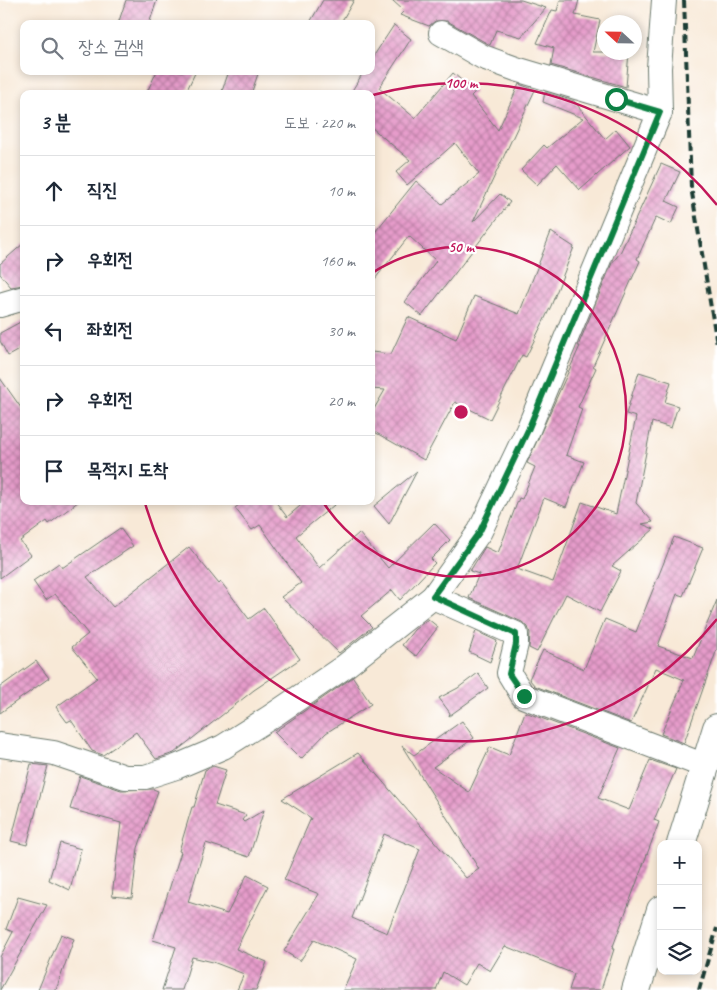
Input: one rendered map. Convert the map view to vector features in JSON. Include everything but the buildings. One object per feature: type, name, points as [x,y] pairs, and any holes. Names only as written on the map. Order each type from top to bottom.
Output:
[{"type":"main road","points":[[682,840],[717,728]]},
{"type":"main road","points":[[636,990],[657,923]]},
{"type":"street","points":[[0,745],[54,753],[126,777],[145,777],[176,767],[223,747],[269,718],[344,666],[433,596],[480,531],[528,430],[660,112],[659,68],[664,0]]},
{"type":"street","points":[[441,33],[483,57],[516,69],[660,112]]},
{"type":"street","points":[[0,305],[20,299]]},
{"type":"street","points":[[433,596],[516,634],[516,644],[509,674],[524,696],[705,766]]},
{"type":"railway","points":[[684,0],[691,187],[717,344]]},
{"type":"railway","points":[[699,990],[717,928]]},
{"type":"route","points":[[524,696],[509,674],[516,644],[516,634],[433,596],[445,583],[480,531],[528,430],[660,112],[616,99]]}]
